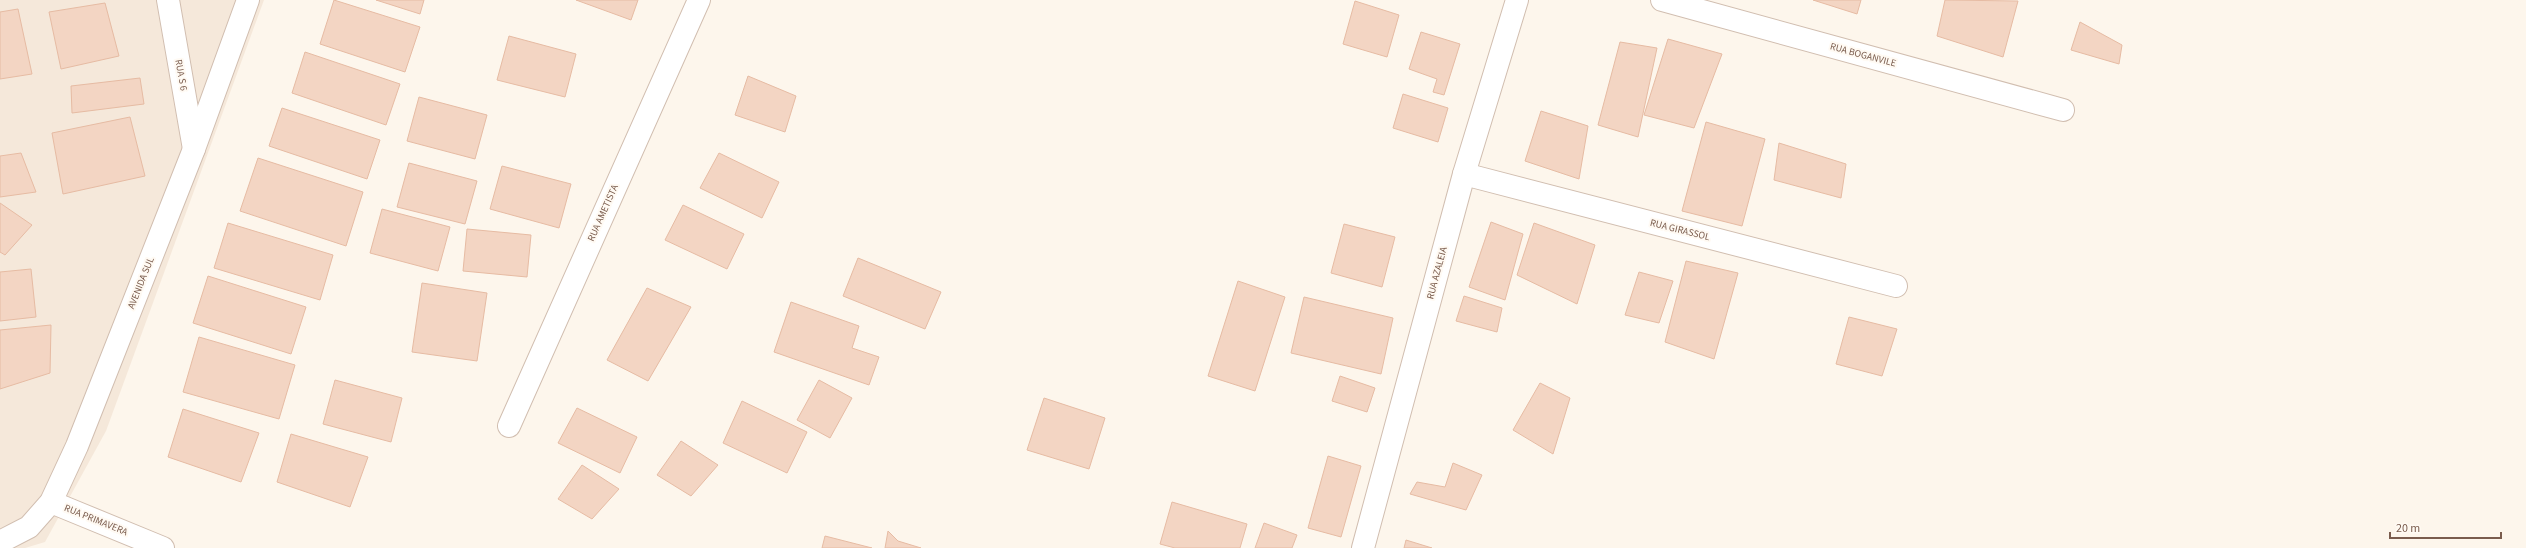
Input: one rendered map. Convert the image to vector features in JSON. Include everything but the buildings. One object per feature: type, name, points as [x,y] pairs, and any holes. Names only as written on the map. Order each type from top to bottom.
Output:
[{"type":"street","name":"RUA S 6","points":[[168,0],[194,149]]},
{"type":"street","name":"AVENIDA SUL","points":[[0,542],[29,527],[51,502],[77,446],[194,149],[248,0]]},
{"type":"street","name":"RUA AMETISTA","points":[[509,426],[699,0]]},
{"type":"street","name":"RUA AZALEIA","points":[[1363,548],[1464,174],[1517,0]]},
{"type":"street","name":"RUA BOGANVILE","points":[[1662,0],[2063,110]]},
{"type":"street","name":"RUA GIRASSOL","points":[[1464,174],[1896,286]]},
{"type":"street","name":"RUA PRIMAVERA","points":[[51,502],[163,548]]},
{"type":"shaded area","points":[[0,0],[264,0],[106,431],[45,542],[25,548],[0,548]]}]
